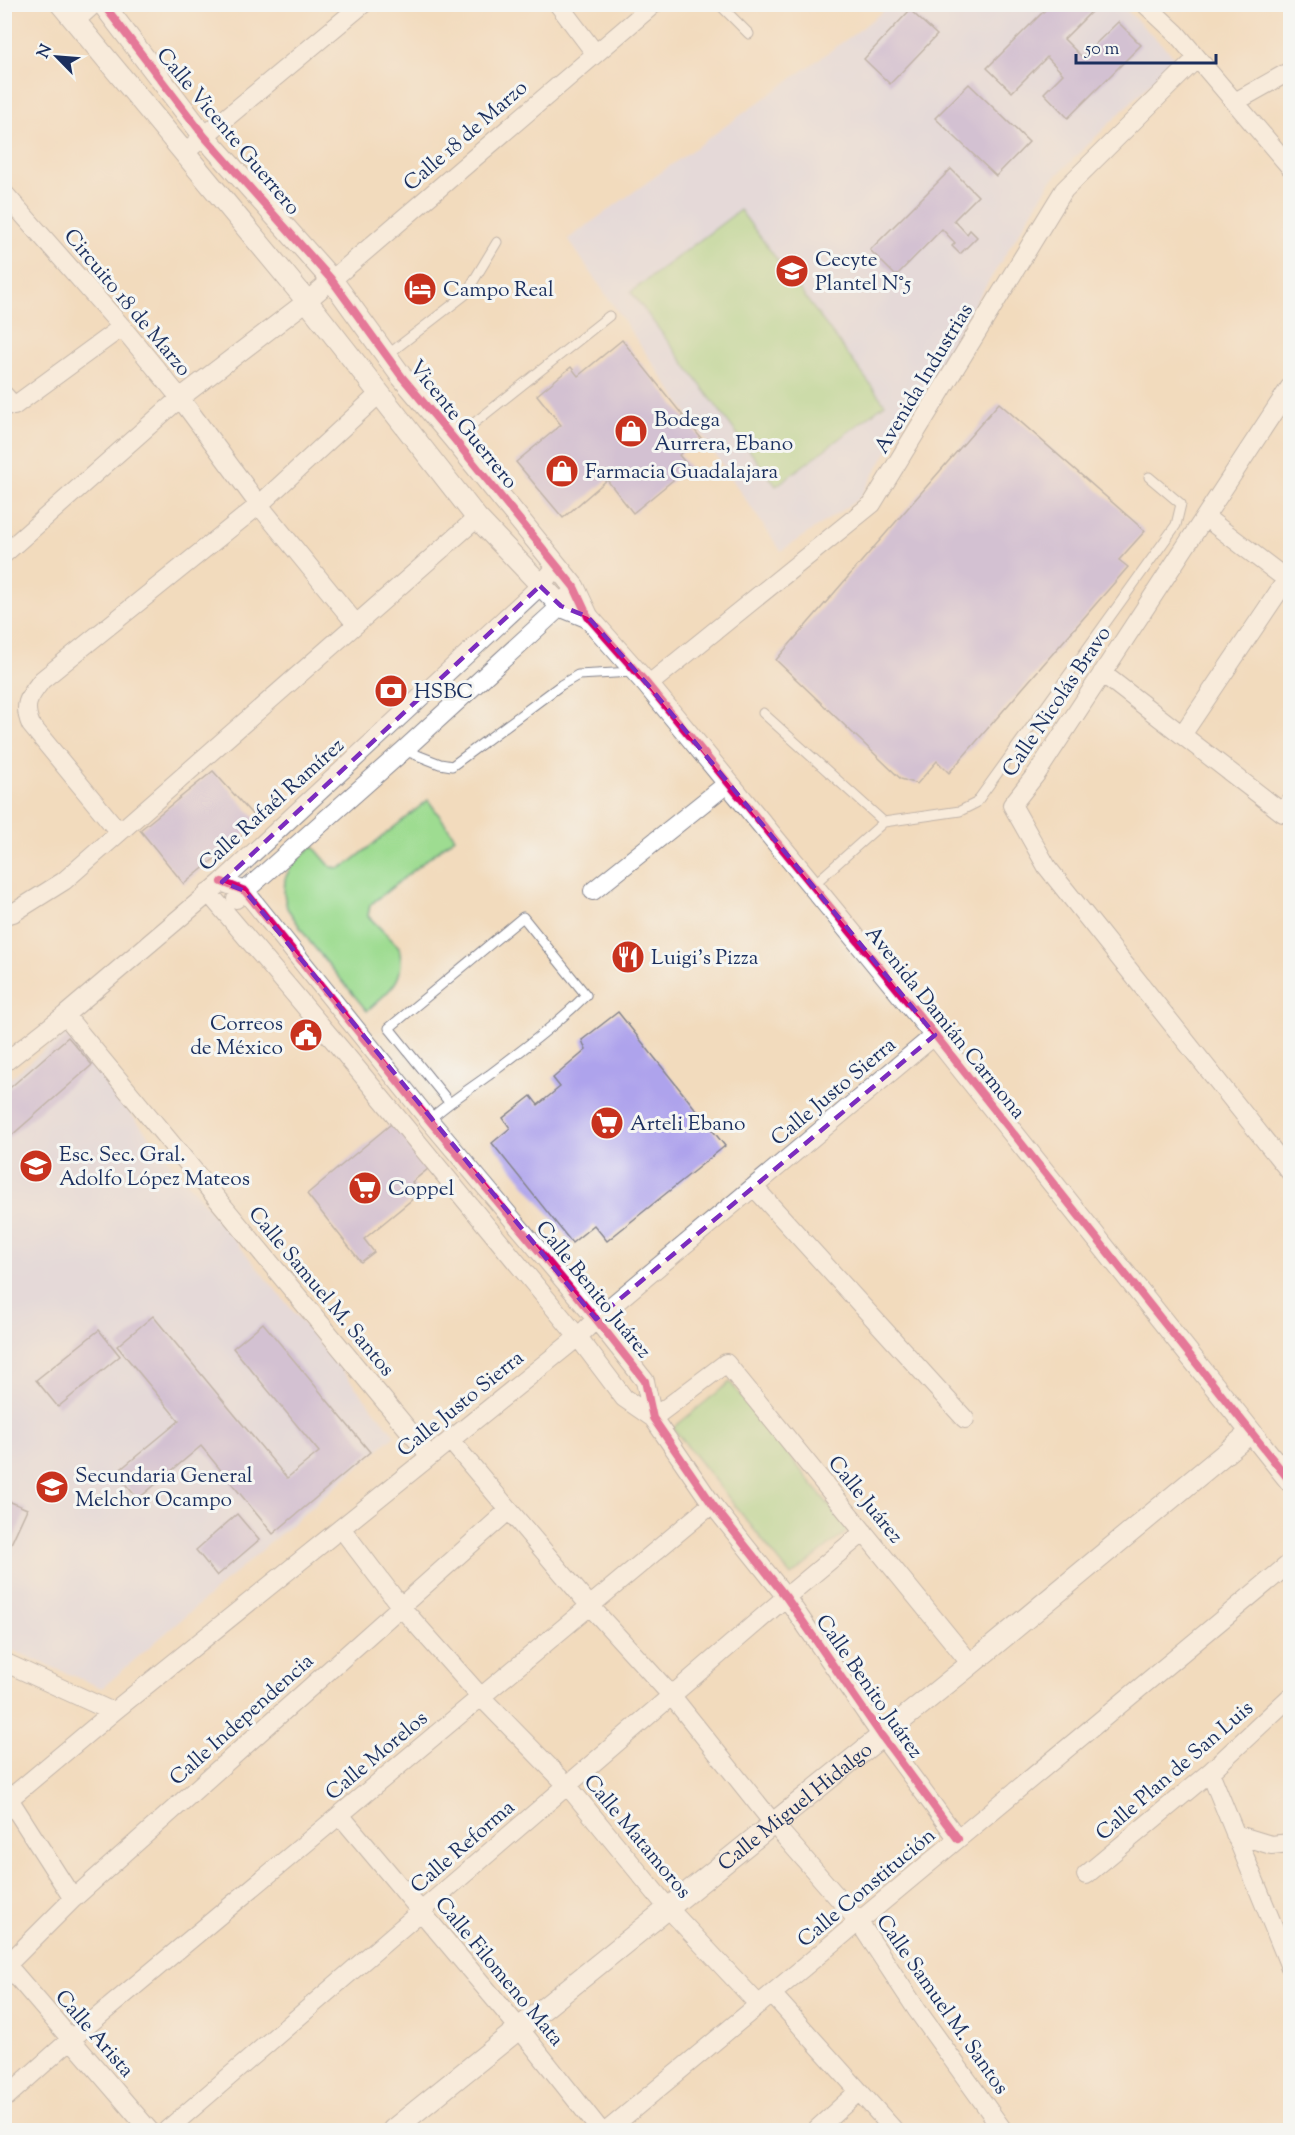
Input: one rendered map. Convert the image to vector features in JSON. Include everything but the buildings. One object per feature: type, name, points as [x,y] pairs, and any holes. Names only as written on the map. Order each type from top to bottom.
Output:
[{"type":"street","points":[[61,4],[307,301],[477,518],[561,606]]},
{"type":"street","points":[[75,21],[94,4]]},
{"type":"street","name":"Calle Vicente Guerrero","points":[[103,4],[204,136],[331,279]]},
{"type":"street","points":[[184,153],[363,4]]},
{"type":"street","points":[[558,4],[595,53]]},
{"type":"street","points":[[576,28],[579,4]]},
{"type":"street","name":"Calle 18 de Marzo","points":[[180,398],[307,301],[654,4]]},
{"type":"street","points":[[1145,4],[1176,33],[1286,157]]},
{"type":"street","name":"Avenida Industrias","points":[[642,678],[872,504],[1064,190],[1197,58]]},
{"type":"street","points":[[1235,102],[1290,71]]},
{"type":"street","name":"Circuito 18 de Marzo","points":[[4,193],[123,327],[180,398],[4,554]]},
{"type":"street","name":"Vicente Guerrero","points":[[331,279],[402,377],[574,587]]},
{"type":"street","points":[[4,395],[14,406],[123,327]]},
{"type":"street","name":"Calle Nicolás Bravo","points":[[1290,387],[1037,773],[1012,805],[1047,867],[1290,1172]]},
{"type":"street","points":[[119,832],[31,725],[26,712],[29,697],[42,680],[259,505],[379,394]]},
{"type":"street","points":[[180,398],[259,505],[356,624]]},
{"type":"street","points":[[1182,735],[1288,581],[1205,517]]},
{"type":"street","points":[[4,915],[13,913],[64,881],[477,518]]},
{"type":"street","name":"Calle Rafaél Ramírez","points":[[4,1063],[65,1015],[215,887],[540,586],[556,567]]},
{"type":"street","points":[[225,910],[561,606],[574,587]]},
{"type":"street","name":"Avenida Damián Carmona","points":[[574,587],[588,617],[642,678],[935,1035],[1290,1481]]},
{"type":"street","name":"Avenida Damián Carmona","points":[[561,606],[588,617]]},
{"type":"street","points":[[1102,673],[1182,735],[1287,807]]},
{"type":"street","points":[[593,891],[728,783]]},
{"type":"street","points":[[215,887],[245,891]]},
{"type":"street","name":"Calle Benito Juárez","points":[[215,887],[225,910],[578,1337],[624,1398],[653,1418],[712,1504],[786,1597],[881,1735],[958,1839]]},
{"type":"street","name":"Calle Benito Juárez","points":[[245,891],[429,1120],[645,1381],[653,1418]]},
{"type":"street","name":"Calle Samuel M. Santos","points":[[65,1015],[430,1456]]},
{"type":"street","name":"Calle Justo Sierra","points":[[7,1795],[578,1337],[596,1319],[935,1035]]},
{"type":"street","points":[[345,1054],[363,1039]]},
{"type":"street","points":[[754,1187],[965,1419]]},
{"type":"street","name":"Calle Juárez","points":[[653,1418],[726,1363],[970,1664]]},
{"type":"street","name":"Calle Miguel Hidalgo","points":[[393,2130],[970,1664],[1250,1433]]},
{"type":"street","name":"Calle Samuel M. Santos","points":[[450,1440],[590,1606],[671,1695],[773,1823],[859,1922],[917,2010],[1004,2130]]},
{"type":"street","name":"Calle Morelos","points":[[4,2099],[70,2040],[712,1504]]},
{"type":"street","name":"Calle Independencia","points":[[7,1965],[73,1899],[508,1510]]},
{"type":"street","name":"Calle Matamoros","points":[[341,1528],[401,1607],[481,1697],[567,1785],[668,1908],[766,1999],[859,2091],[894,2130]]},
{"type":"street","name":"Calle Reforma","points":[[167,2130],[671,1695],[864,1532]]},
{"type":"street","name":"Calle Constitución","points":[[608,2130],[1290,1563]]},
{"type":"street","points":[[4,1662],[113,1712]]},
{"type":"street","name":"Calle Plan de San Luis","points":[[1086,1875],[1210,1772],[1290,1697]]},
{"type":"street","points":[[1210,1772],[1290,1967]]},
{"type":"street","points":[[7,1795],[73,1899]]},
{"type":"street","name":"Calle Filomeno Mata","points":[[340,1815],[519,2028],[600,2130]]},
{"type":"street","points":[[1235,1834],[1271,1845],[1290,1843]]},
{"type":"street","name":"Calle Arista","points":[[7,1965],[149,2130]]},
{"type":"street","points":[[816,2130],[859,2091]]},
{"type":"lane","points":[[719,4],[749,34]]},
{"type":"lane","points":[[386,356],[465,295],[497,242]]},
{"type":"lane","points":[[454,439],[609,316]]},
{"type":"lane","points":[[812,886],[884,822],[960,811],[976,803],[1176,525],[1181,504],[1149,477]]},
{"type":"lane","points":[[404,750],[440,764],[452,766],[561,685],[578,675],[642,678]]},
{"type":"lane","points":[[763,713],[884,822]]},
{"type":"lane","points":[[429,1120],[449,1102],[488,1076],[563,1018],[586,995],[523,917],[389,1028],[449,1102]]},
{"type":"highlighted area","points":[[540,586],[561,606],[588,617],[648,685],[935,1035],[596,1319],[245,891],[222,882]]},
{"type":"shaded area","name":"Cecyte Plantel N°5","points":[[891,5],[1121,5],[1176,58],[1051,181],[860,498],[781,551],[568,239]]},
{"type":"shaded area","points":[[70,1029],[131,1114],[395,1435],[102,1688],[5,1647],[4,1083]]},
{"type":"green space","points":[[740,210],[885,404],[776,486],[631,292]]},
{"type":"green space","points":[[428,800],[455,837],[370,905],[368,916],[399,947],[401,959],[398,977],[394,984],[367,1011],[310,942],[287,908],[284,894],[285,879],[292,864],[313,846],[331,867],[340,868],[348,864]]},
{"type":"green space","points":[[730,1382],[849,1530],[791,1576],[673,1428]]},
{"type":"cycle path","points":[[103,4],[204,136],[331,279],[402,377],[574,587],[588,617],[648,685],[935,1035],[1290,1481]]},
{"type":"cycle path","points":[[222,882],[245,891],[429,1120],[645,1381],[653,1418],[712,1504],[786,1597],[881,1735],[958,1839]]},
{"type":"place","name":"Cecyte Plantel N°5","points":[[792,271]]},
{"type":"place","name":"Campo Real","points":[[420,289]]},
{"type":"place","name":"Bodega Aurrera, Ebano","points":[[631,431]]},
{"type":"place","name":"Farmacia Guadalajara","points":[[562,471]]},
{"type":"place","name":"HSBC","points":[[391,691]]},
{"type":"place","name":"Luigi's Pizza","points":[[628,957]]},
{"type":"place","name":"Correos de México","points":[[306,1035]]},
{"type":"place","name":"Arteli Ebano","points":[[607,1123]]},
{"type":"place","name":"Esc. Sec. Gral. Adolfo López Mateos","points":[[36,1166]]},
{"type":"place","name":"Coppel","points":[[365,1188]]},
{"type":"place","name":"Secundaria General Melchor Ocampo","points":[[52,1487]]}]
